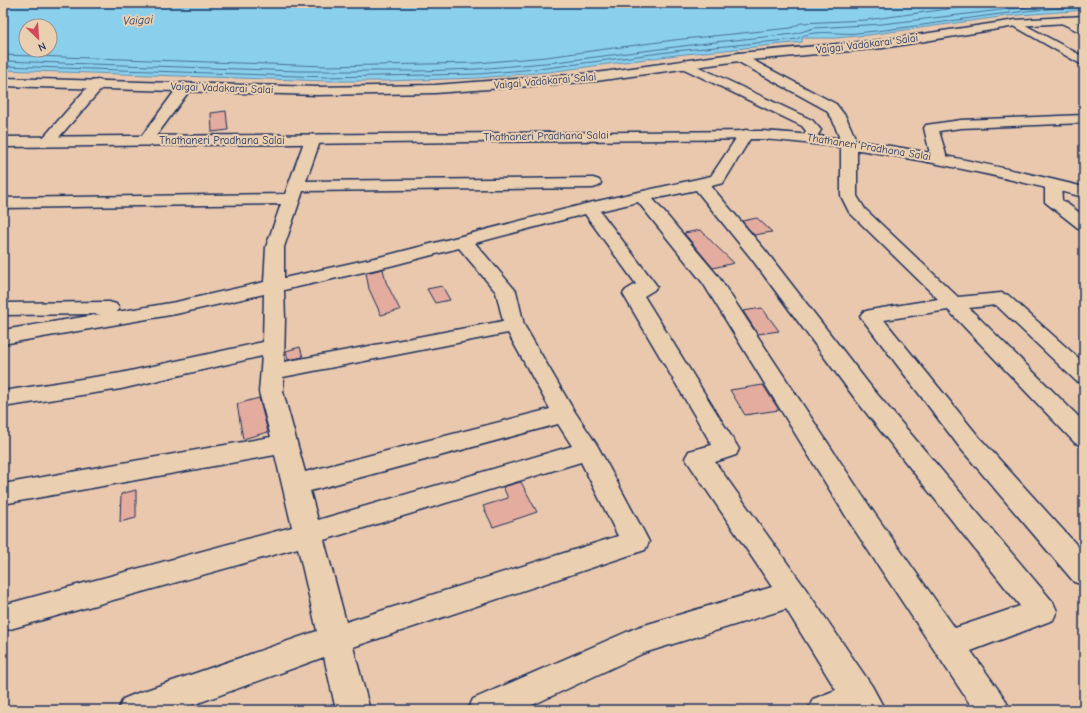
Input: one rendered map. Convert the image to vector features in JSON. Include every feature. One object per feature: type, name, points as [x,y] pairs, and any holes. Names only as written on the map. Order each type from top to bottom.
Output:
[{"type":"street","name":"Vaigai Vadakarai Salai","points":[[3,75],[319,85],[488,81],[574,73],[678,58],[752,50],[849,42],[1009,18],[1084,13]]},
{"type":"street","name":"Vaigai Vadakarai Salai","points":[[3,82],[185,86],[317,91],[435,89],[588,78],[739,57],[875,45],[1016,23],[1084,19]]},
{"type":"street","points":[[1063,20],[1084,31]]},
{"type":"street","points":[[1016,23],[1084,62]]},
{"type":"street","points":[[739,57],[831,107],[839,117],[849,142],[849,196],[858,212],[953,303],[1084,438]]},
{"type":"street","points":[[684,64],[807,123],[814,130],[810,137]]},
{"type":"street","points":[[47,142],[98,84]]},
{"type":"street","points":[[146,140],[185,86]]},
{"type":"street","points":[[939,158],[931,128],[961,124],[1084,119]]},
{"type":"street","points":[[3,337],[176,308],[390,260],[589,208],[718,180],[746,134]]},
{"type":"street","name":"Thathaneri Pradhana Salai","points":[[3,142],[746,134],[810,137],[849,142],[939,158],[1084,192]]},
{"type":"street","points":[[313,139],[276,247],[274,286],[275,319],[271,392],[353,710]]},
{"type":"street","points":[[3,203],[593,184]]},
{"type":"street","points":[[700,184],[758,254],[864,394],[1042,611],[948,645]]},
{"type":"street","points":[[1053,184],[1054,202],[1084,224]]},
{"type":"street","points":[[642,196],[711,280],[860,515],[993,710]]},
{"type":"street","points":[[589,208],[647,286],[633,294],[727,449],[698,458],[793,594],[864,704],[825,710]]},
{"type":"street","points":[[135,710],[335,640],[635,542],[588,451],[564,414],[514,325],[506,291],[463,241]]},
{"type":"street","points":[[1084,376],[1001,299],[953,303],[870,316],[970,443],[1084,573]]},
{"type":"street","points":[[3,309],[176,308]]},
{"type":"street","points":[[272,372],[514,325]]},
{"type":"street","points":[[3,399],[121,381],[274,346]]},
{"type":"street","points":[[295,485],[564,414]]},
{"type":"street","points":[[3,494],[285,444]]},
{"type":"street","points":[[3,618],[308,534],[588,451]]},
{"type":"street","points":[[485,710],[638,641],[793,594]]},
{"type":"water","name":"Vaigai","points":[[3,3],[1084,3],[1084,10],[1007,16],[868,35],[836,38],[802,38],[802,42],[676,55],[548,72],[478,78],[327,81],[3,70]]},
{"type":"building","points":[[226,111],[228,130],[212,132],[211,113]]},
{"type":"building","points":[[757,218],[772,232],[754,235],[742,221]]},
{"type":"building","points":[[701,230],[734,263],[713,268],[684,233]]},
{"type":"building","points":[[383,269],[386,282],[400,310],[381,315],[369,289],[366,273]]},
{"type":"building","points":[[442,286],[450,300],[435,303],[427,289]]},
{"type":"building","points":[[762,308],[779,331],[758,334],[743,311]]},
{"type":"building","points":[[300,347],[303,357],[288,360],[286,351]]},
{"type":"building","points":[[763,385],[779,410],[745,415],[730,390]]},
{"type":"building","points":[[259,398],[268,432],[243,439],[237,404]]},
{"type":"building","points":[[521,482],[537,512],[493,527],[483,506],[508,498],[503,487]]},
{"type":"building","points":[[136,490],[136,518],[120,522],[121,494]]}]
